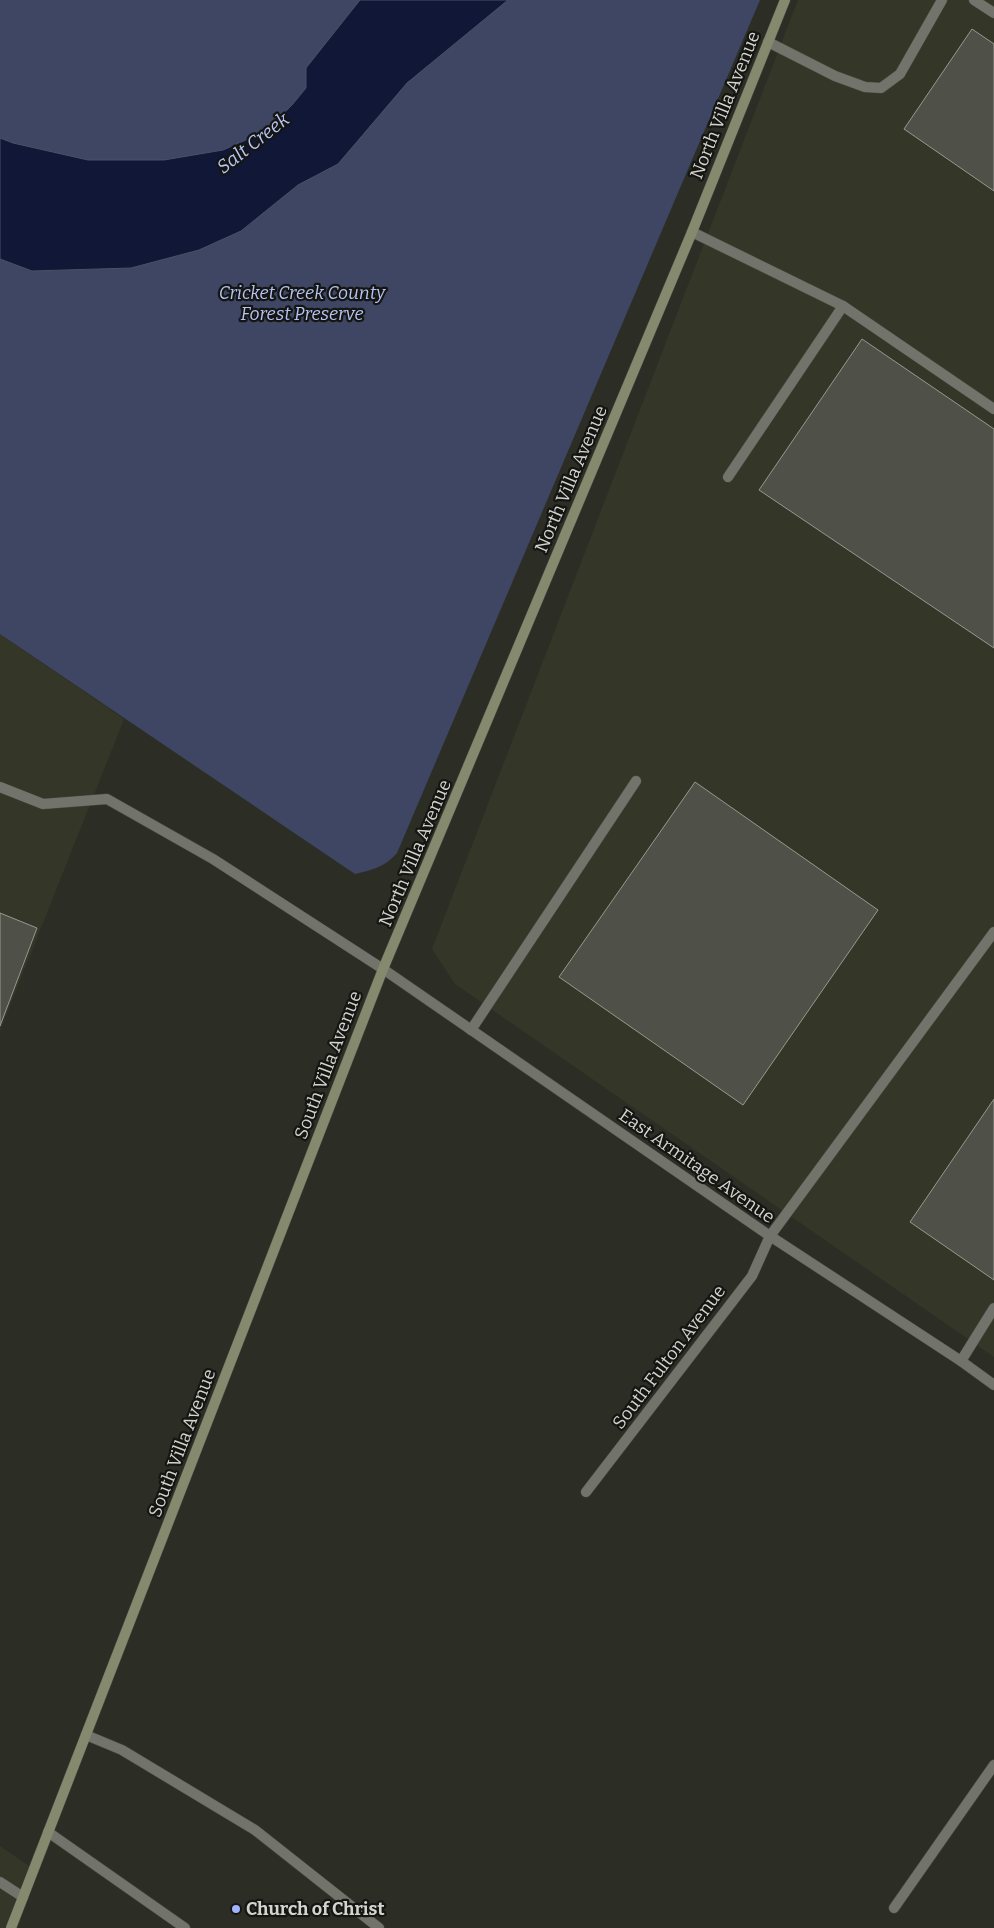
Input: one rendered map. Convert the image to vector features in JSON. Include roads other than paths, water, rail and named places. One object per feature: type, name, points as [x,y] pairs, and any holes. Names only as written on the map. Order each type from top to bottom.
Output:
[{"type":"main road","name":"North Villa Avenue","points":[[383,969],[692,232],[785,0]]},
{"type":"main road","name":"South Villa Avenue","points":[[11,1928],[383,969]]},
{"type":"street","points":[[768,42],[835,76],[865,87],[882,88],[900,74],[942,0]]},
{"type":"street","points":[[974,0],[994,13]]},
{"type":"street","points":[[692,232],[843,306],[994,409]]},
{"type":"street","points":[[728,477],[843,306]]},
{"type":"street","points":[[471,1030],[636,782]]},
{"type":"street","name":"East Armitage Avenue","points":[[0,787],[43,804],[107,799],[213,859],[383,969],[770,1236],[994,1385]]},
{"type":"street","name":"South Fulton Avenue","points":[[586,1492],[752,1276],[770,1236],[994,932]]},
{"type":"street","points":[[960,1361],[994,1308]]},
{"type":"street","points":[[86,1735],[122,1750],[255,1830],[379,1928]]},
{"type":"street","points":[[894,1908],[994,1765]]},
{"type":"street","points":[[48,1832],[185,1928]]},
{"type":"street","points":[[0,1882],[23,1897]]},
{"type":"water","name":"Salt Creek","points":[[360,0],[508,0],[407,83],[338,164],[298,185],[241,231],[199,250],[131,268],[32,271],[0,259],[0,138],[13,143],[88,160],[164,160],[223,150],[264,132],[292,105],[306,88],[306,68]]},
{"type":"place","name":"Church of Christ","points":[[236,1909]]},
{"type":"park label","name":"Cricket Creek County Forest Preserve","points":[[302,303]]}]
